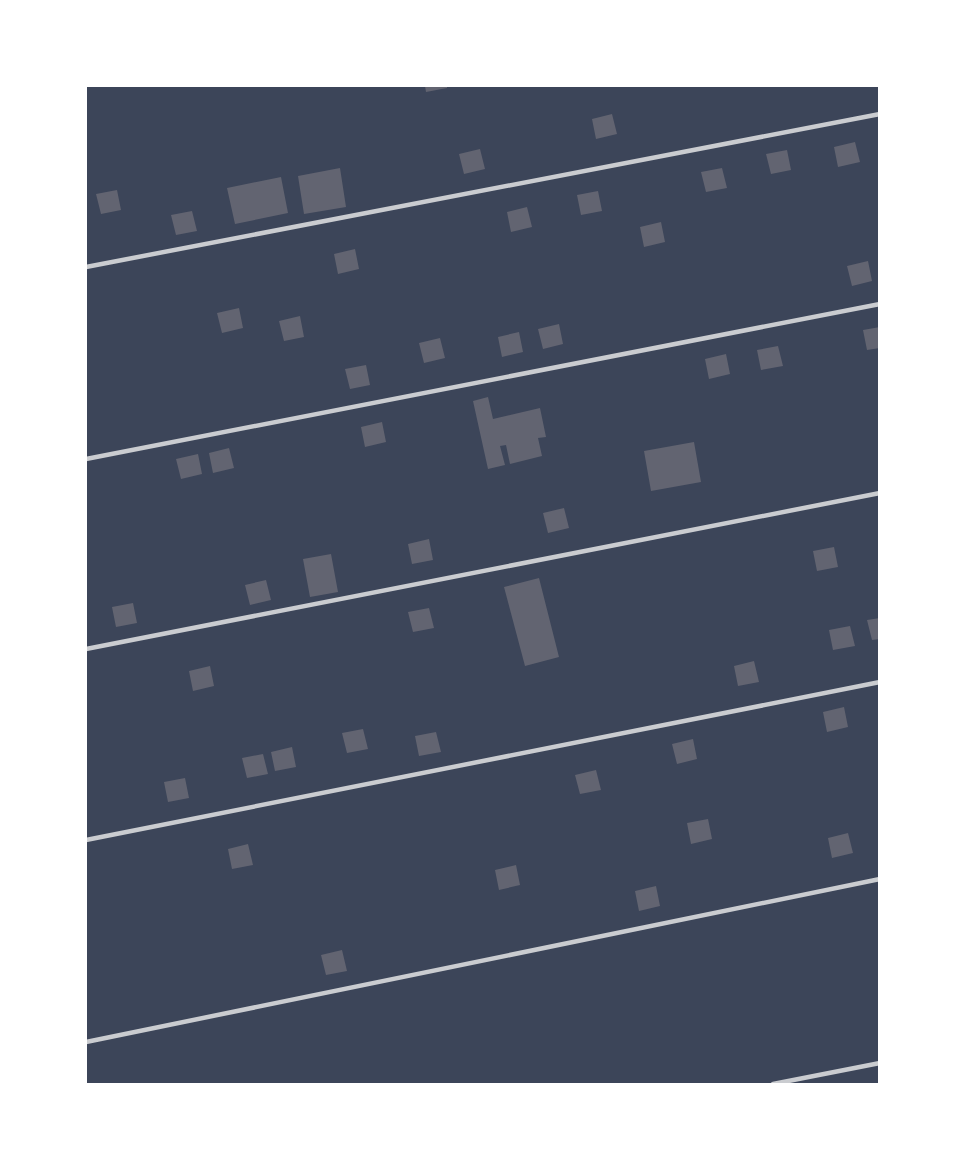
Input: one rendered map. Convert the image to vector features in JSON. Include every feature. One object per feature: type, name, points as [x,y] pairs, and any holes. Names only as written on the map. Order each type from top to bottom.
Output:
[{"type":"lane","points":[[86,267],[879,114]]},
{"type":"lane","points":[[86,459],[879,304]]},
{"type":"lane","points":[[86,649],[879,493]]},
{"type":"lane","points":[[86,840],[879,682]]},
{"type":"lane","points":[[86,1042],[879,879]]},
{"type":"lane","points":[[773,1084],[879,1063]]},
{"type":"shaded area","points":[[86,86],[879,86],[879,1084],[86,1084]]},
{"type":"building","points":[[425,86],[447,86],[447,88],[426,92]]},
{"type":"building","points":[[612,114],[617,134],[596,139],[592,119]]},
{"type":"building","points":[[855,142],[860,162],[838,167],[834,147]]},
{"type":"building","points":[[480,149],[485,169],[464,174],[459,154]]},
{"type":"building","points":[[787,150],[791,170],[771,174],[766,154]]},
{"type":"building","points":[[340,168],[346,207],[304,214],[298,176]]},
{"type":"building","points":[[722,168],[727,188],[706,192],[701,172]]},
{"type":"building","points":[[281,177],[288,213],[235,224],[227,188]]},
{"type":"building","points":[[117,190],[121,210],[101,214],[96,194]]},
{"type":"building","points":[[598,191],[602,211],[581,215],[577,195]]},
{"type":"building","points":[[527,207],[532,227],[511,232],[507,212]]},
{"type":"building","points":[[192,211],[197,231],[176,235],[171,215]]},
{"type":"building","points":[[661,222],[665,242],[644,247],[640,227]]},
{"type":"building","points":[[355,249],[359,269],[338,274],[334,254]]},
{"type":"building","points":[[868,261],[872,281],[852,286],[847,266]]},
{"type":"building","points":[[239,308],[243,328],[222,333],[217,313]]},
{"type":"building","points":[[300,316],[304,337],[284,341],[279,321]]},
{"type":"building","points":[[559,324],[563,344],[543,349],[538,329]]},
{"type":"building","points":[[880,327],[880,348],[867,350],[863,330]]},
{"type":"building","points":[[519,332],[523,352],[502,357],[498,337]]},
{"type":"building","points":[[440,338],[445,358],[424,363],[419,343]]},
{"type":"building","points":[[778,346],[783,366],[761,370],[757,350]]},
{"type":"building","points":[[726,354],[730,374],[709,379],[705,359]]},
{"type":"building","points":[[366,365],[370,385],[350,389],[345,369]]},
{"type":"building","points":[[488,397],[493,419],[540,408],[546,437],[538,438],[542,456],[510,464],[506,445],[500,446],[505,465],[488,469],[473,401]]},
{"type":"building","points":[[382,422],[386,442],[365,447],[361,427]]},
{"type":"building","points":[[694,442],[701,482],[651,491],[644,451]]},
{"type":"building","points":[[229,448],[234,468],[213,473],[209,453]]},
{"type":"building","points":[[198,454],[202,474],[181,479],[176,459]]},
{"type":"building","points":[[564,508],[569,528],[548,533],[543,513]]},
{"type":"building","points":[[429,539],[433,560],[412,564],[408,544]]},
{"type":"building","points":[[834,547],[838,567],[817,571],[813,551]]},
{"type":"building","points":[[331,554],[338,592],[310,597],[303,559]]},
{"type":"building","points":[[539,578],[559,657],[525,666],[504,587]]},
{"type":"building","points":[[266,580],[271,600],[250,605],[245,585]]},
{"type":"building","points":[[133,603],[137,623],[116,627],[112,607]]},
{"type":"building","points":[[429,608],[434,628],[413,632],[408,612]]},
{"type":"building","points":[[880,618],[880,639],[872,640],[867,620]]},
{"type":"building","points":[[850,626],[855,646],[833,650],[829,630]]},
{"type":"building","points":[[754,661],[759,682],[738,686],[734,666]]},
{"type":"building","points":[[210,666],[214,686],[193,691],[189,671]]},
{"type":"building","points":[[844,707],[848,727],[827,732],[823,712]]},
{"type":"building","points":[[363,729],[368,749],[347,753],[342,733]]},
{"type":"building","points":[[436,732],[441,752],[419,756],[415,736]]},
{"type":"building","points":[[693,739],[697,759],[677,764],[672,744]]},
{"type":"building","points":[[292,747],[296,767],[275,771],[271,752]]},
{"type":"building","points":[[263,754],[268,774],[247,778],[242,758]]},
{"type":"building","points":[[596,770],[601,790],[580,794],[575,775]]},
{"type":"building","points":[[185,778],[189,798],[168,802],[164,782]]},
{"type":"building","points":[[708,819],[712,839],[691,844],[687,823]]},
{"type":"building","points":[[848,833],[853,853],[832,858],[828,838]]},
{"type":"building","points":[[248,844],[253,865],[232,869],[228,849]]},
{"type":"building","points":[[516,865],[520,885],[499,890],[495,870]]},
{"type":"building","points":[[656,886],[660,906],[639,911],[635,891]]},
{"type":"building","points":[[342,950],[347,971],[326,975],[321,955]]}]
